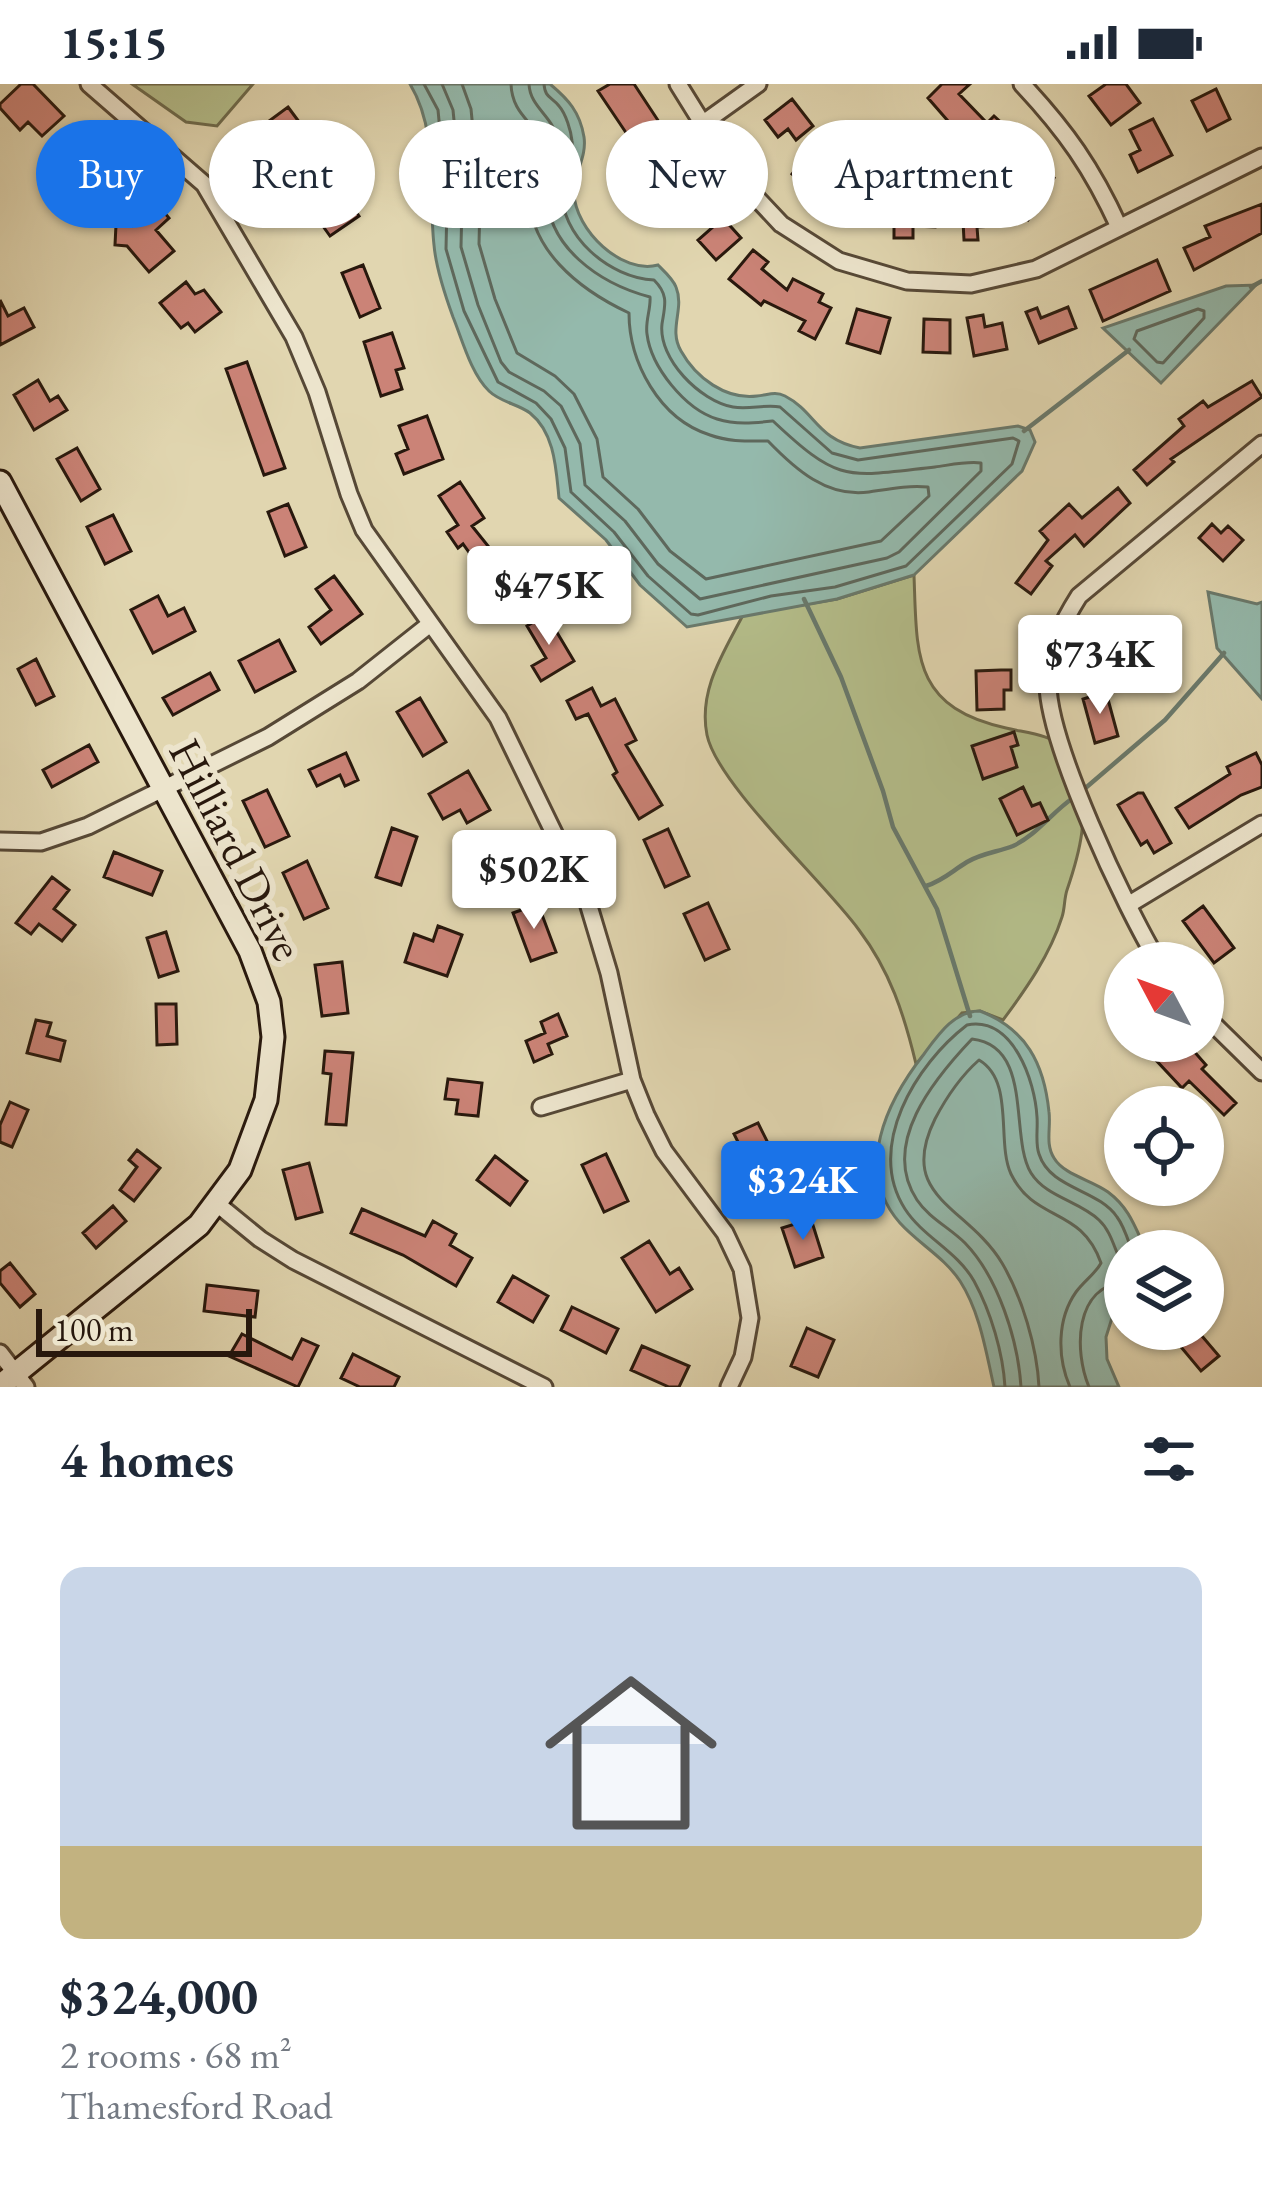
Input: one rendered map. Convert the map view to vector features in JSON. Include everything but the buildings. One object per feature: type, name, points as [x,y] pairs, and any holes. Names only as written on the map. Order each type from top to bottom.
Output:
[{"type":"street","points":[[89,84],[204,184],[294,337],[364,530],[498,718],[588,903],[632,1080],[664,1151],[725,1233],[742,1269],[750,1318],[743,1357],[729,1387]]},
{"type":"street","points":[[678,84],[700,120]]},
{"type":"street","points":[[708,120],[758,84]]},
{"type":"street","points":[[1022,84],[1093,170],[1119,227]]},
{"type":"street","points":[[768,210],[781,224],[839,261],[907,281],[971,284],[1036,269],[1262,157]]},
{"type":"street","points":[[1148,942],[1127,905],[1051,717],[1048,678],[1056,639],[1079,596],[1262,444]]},
{"type":"street","name":"Hilliard Drive","points":[[0,482],[250,951],[272,1018],[269,1081],[261,1119],[240,1170],[199,1225],[14,1382]]},
{"type":"street","points":[[0,842],[32,844],[61,836],[313,712],[430,624]]},
{"type":"street","points":[[1127,905],[1262,824]]},
{"type":"street","points":[[472,880],[554,835]]},
{"type":"street","points":[[1224,1035],[1262,1072]]},
{"type":"street","points":[[541,1107],[632,1080]]},
{"type":"street","points":[[216,1203],[293,1260],[544,1387]]},
{"type":"street","points":[[0,1353],[14,1382]]},
{"type":"green space","points":[[132,84],[253,84],[222,120],[209,120],[209,125],[183,120]]},
{"type":"green space","points":[[914,575],[920,653],[936,691],[975,719],[1045,737],[1066,749],[1081,789],[1083,818],[1062,917],[1020,996],[1003,1020],[980,1011],[962,1013],[916,1064],[895,994],[870,945],[730,780],[715,756],[705,718],[714,672],[743,615],[837,599]]},
{"type":"water","points":[[410,84],[550,84],[579,120],[424,120]]},
{"type":"water","points":[[582,221],[616,256],[644,266],[658,265],[671,278],[679,303],[677,343],[687,361],[713,385],[745,396],[785,396],[825,432],[860,448],[1018,426],[1030,430],[1035,442],[1022,471],[914,575],[837,599],[687,627],[640,585],[606,540],[559,498],[545,431],[530,413],[498,398],[483,384],[472,366],[437,263],[432,228],[582,228]]},
{"type":"water","points":[[1256,285],[1161,383],[1103,328],[1226,286]]},
{"type":"water","points":[[1208,592],[1262,602],[1262,699],[1217,648]]},
{"type":"water","points":[[971,1012],[996,1018],[1021,1038],[1043,1078],[1054,1158],[1064,1169],[1104,1190],[1104,1206],[1122,1206],[1137,1230],[1104,1230],[1104,1350],[1119,1387],[994,1387],[977,1319],[960,1281],[900,1223],[886,1202],[877,1159],[888,1114],[929,1047],[948,1025]]},
{"type":"waterway","points":[[1251,287],[1262,281]]},
{"type":"waterway","points":[[1024,431],[1129,350]]},
{"type":"waterway","points":[[804,599],[841,677],[893,827],[937,909],[970,1016]]},
{"type":"waterway","points":[[1082,791],[1165,720],[1224,653]]},
{"type":"waterway","points":[[926,886],[973,859],[1022,841],[1073,798]]}]
